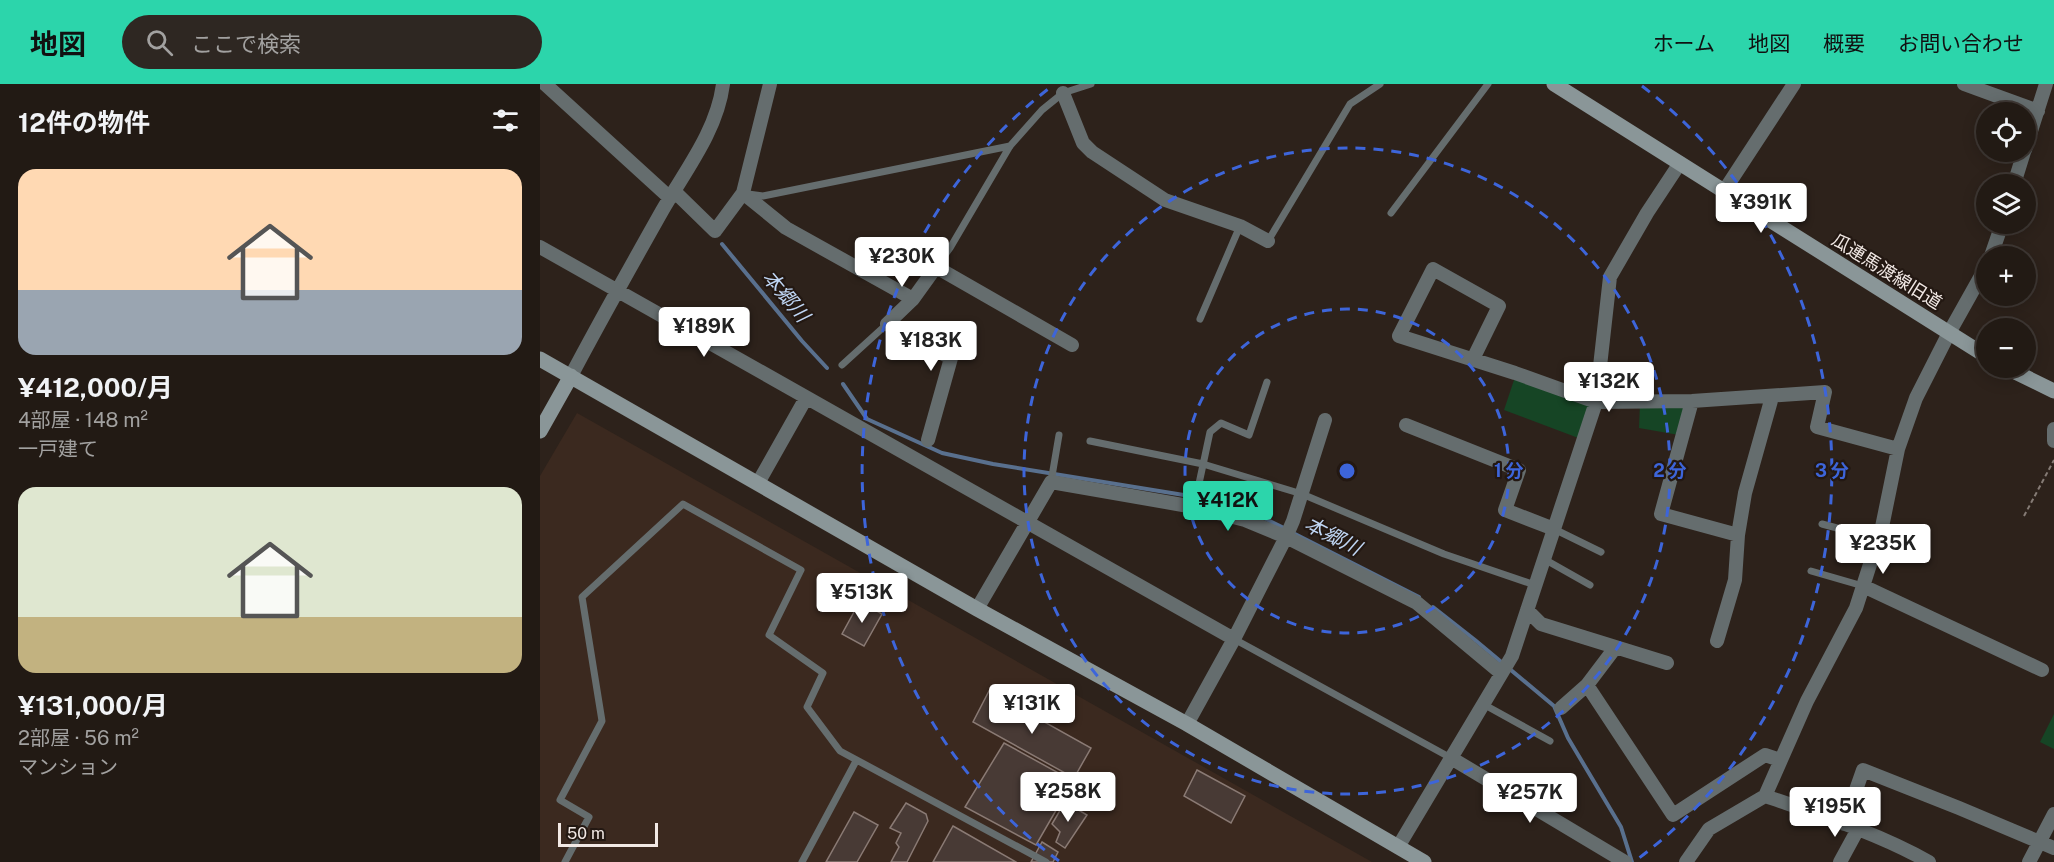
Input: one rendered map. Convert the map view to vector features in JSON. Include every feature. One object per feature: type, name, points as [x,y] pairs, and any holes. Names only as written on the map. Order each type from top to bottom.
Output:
[{"type":"street","points":[[545,84],[715,231],[743,193],[770,84]]},
{"type":"street","points":[[540,431],[617,290],[688,171],[721,102],[723,84]]},
{"type":"street","name":"瓜連馬渡線旧道","points":[[1554,84],[1976,350]]},
{"type":"street","points":[[1724,191],[1794,84]]},
{"type":"street","points":[[1964,84],[2038,111]]},
{"type":"street","points":[[2036,117],[2046,84]]},
{"type":"street","points":[[1063,93],[1083,143],[1092,152],[1165,200],[1240,226],[1268,241]]},
{"type":"street","points":[[1398,847],[1512,656],[1596,402],[1610,277],[1647,213],[1680,163]]},
{"type":"street","points":[[743,193],[786,228],[913,300]]},
{"type":"street","points":[[540,247],[1234,639]]},
{"type":"street","points":[[928,440],[951,358],[887,324],[913,300],[936,267],[1072,345]]},
{"type":"street","points":[[1473,359],[1500,306],[1433,269],[1399,336],[1596,402],[1692,401],[1825,393],[1817,427],[1898,449]]},
{"type":"street","points":[[1686,862],[1709,830],[1765,796],[1807,701],[1856,608],[1878,540],[1898,449],[1916,398],[1976,285]]},
{"type":"street","points":[[540,359],[977,609],[1187,724],[1424,862]]},
{"type":"street","points":[[2027,378],[2054,391]]},
{"type":"street","points":[[1717,641],[1735,580],[1738,535],[1745,493],[1772,397]]},
{"type":"street","points":[[758,483],[806,398]]},
{"type":"street","points":[[1692,401],[1661,513],[1738,535]]},
{"type":"street","points":[[1187,724],[1286,537],[1325,420]]},
{"type":"street","points":[[1406,425],[1519,470],[1504,510],[1554,529]]},
{"type":"street","points":[[2054,429],[2054,441]]},
{"type":"street","points":[[977,609],[1026,522],[1052,482],[1194,507],[1245,520],[1286,537],[1417,603],[1501,674]]},
{"type":"street","points":[[1863,586],[2042,670]]},
{"type":"street","points":[[1527,610],[1541,624],[1667,663]]},
{"type":"street","points":[[1561,708],[1587,685],[1615,648]]},
{"type":"street","points":[[1587,685],[1673,815],[1765,755],[1780,760]]},
{"type":"street","points":[[1451,758],[1625,862]]},
{"type":"street","points":[[1845,824],[1863,770],[2054,849]]},
{"type":"street","points":[[1765,796],[1845,824],[1913,852],[1925,861]]},
{"type":"street","points":[[2029,862],[2054,814]]},
{"type":"street","points":[[1840,862],[1858,830]]},
{"type":"lane","points":[[936,267],[950,248],[1010,146],[1042,110],[1063,93],[1090,84]]},
{"type":"lane","points":[[1268,241],[1350,104],[1380,84]]},
{"type":"lane","points":[[1391,213],[1488,84]]},
{"type":"lane","points":[[743,193],[763,196],[1010,146]]},
{"type":"lane","points":[[1200,319],[1240,226]]},
{"type":"lane","points":[[842,365],[887,324]]},
{"type":"lane","points":[[1194,507],[1210,432],[1221,423],[1249,435],[1267,382]]},
{"type":"lane","points":[[1052,482],[1059,435]]},
{"type":"lane","points":[[1090,441],[1203,464],[1302,494],[1444,554],[1535,585]]},
{"type":"lane","points":[[565,862],[590,817],[560,800],[602,721],[582,597],[683,504],[801,570],[769,635],[823,673],[807,707],[840,752],[1046,862]]},
{"type":"lane","points":[[1822,524],[1878,540]]},
{"type":"lane","points":[[1554,529],[1601,552]]},
{"type":"lane","points":[[1544,559],[1590,585]]},
{"type":"lane","points":[[1811,571],[1863,586]]},
{"type":"lane","points":[[1234,639],[1451,758]]},
{"type":"lane","points":[[1483,704],[1550,741]]},
{"type":"lane","points":[[802,862],[856,761]]},
{"type":"path","points":[[2024,516],[2054,460]]},
{"type":"shaded area","points":[[577,413],[1372,862],[540,862],[540,476]]},
{"type":"green space","points":[[1515,377],[1592,403],[1581,439],[1504,410]]},
{"type":"green space","points":[[1640,403],[1687,403],[1679,435],[1639,428]]},
{"type":"green space","points":[[2054,714],[2054,749],[2040,742]]},
{"type":"building","points":[[860,601],[882,614],[864,646],[842,634]]},
{"type":"building","points":[[989,691],[1091,748],[1074,778],[973,722]]},
{"type":"building","points":[[1004,743],[1073,781],[1036,845],[965,807]]},
{"type":"building","points":[[1197,770],[1245,796],[1231,823],[1184,796]]},
{"type":"building","points":[[1065,802],[1087,815],[1065,848],[1056,842],[1060,832],[1052,824]]},
{"type":"building","points":[[906,803],[926,814],[928,821],[907,862],[891,862],[899,847],[896,843],[901,833],[890,828]]},
{"type":"building","points":[[854,812],[878,825],[857,862],[826,862]]},
{"type":"building","points":[[953,826],[1016,862],[933,862]]},
{"type":"building","points":[[1042,842],[1058,852],[1053,862],[1031,862]]},
{"type":"waterway","name":"本郷川","points":[[722,244],[827,368]]},
{"type":"waterway","name":"本郷川","points":[[843,384],[867,419],[942,453],[993,464],[1233,503],[1286,529]]},
{"type":"waterway","name":"本郷川","points":[[1295,534],[1419,597]]},
{"type":"waterway","name":"本郷川","points":[[1433,607],[1554,706],[1568,738],[1621,827],[1632,862]]}]
